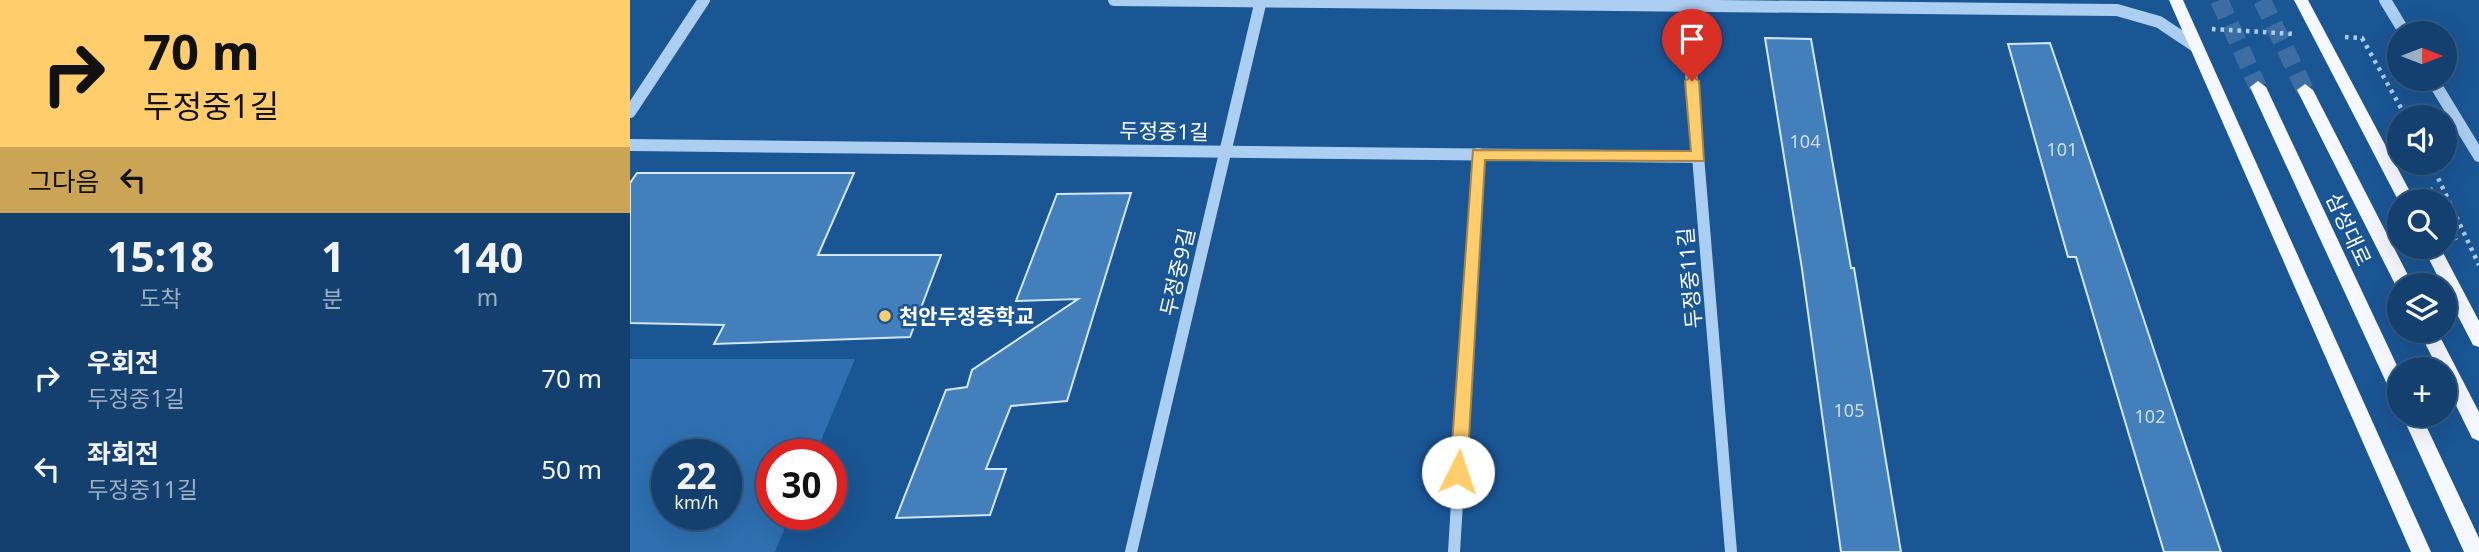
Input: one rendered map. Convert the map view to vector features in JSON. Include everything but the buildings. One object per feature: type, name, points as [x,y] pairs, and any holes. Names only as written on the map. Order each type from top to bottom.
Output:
[{"type":"main road","points":[[2176,0],[2421,552]]},
{"type":"main road","points":[[2301,0],[2401,189]]},
{"type":"main road","name":"삼성대로","points":[[2258,87],[2387,363]]},
{"type":"main road","name":"삼성대로","points":[[2305,90],[2398,273]]},
{"type":"main road","points":[[2437,259],[2479,339]]},
{"type":"main road","points":[[2434,343],[2479,432]]},
{"type":"main road","points":[[2417,427],[2475,552]]},
{"type":"street","points":[[630,112],[704,0]]},
{"type":"street","points":[[1114,0],[1685,3],[2117,10],[2155,17],[2178,30],[2198,50]]},
{"type":"street","points":[[2385,0],[2398,21]]},
{"type":"street","name":"두정중9길","points":[[1131,552],[1261,1]]},
{"type":"street","name":"두정중11길","points":[[1685,3],[1731,552]]},
{"type":"street","points":[[2439,91],[2479,156]]},
{"type":"street","name":"두정중1길","points":[[630,145],[1698,157]]},
{"type":"street","points":[[1454,552],[1478,155]]},
{"type":"path","points":[[2188,27],[2362,38],[2399,105]]},
{"type":"path","points":[[2437,175],[2479,265]]},
{"type":"shaded area","points":[[630,359],[855,359],[822,439],[756,439],[756,530],[784,530],[775,552],[630,552]]},
{"type":"tunnel","points":[[2219,0],[2258,87]]},
{"type":"tunnel","points":[[2262,0],[2305,90]]},
{"type":"place","name":"천안두정중학교","points":[[885,316]]},
{"type":"route","points":[[1458,472],[1478,155],[1698,157],[1692,81]]}]
